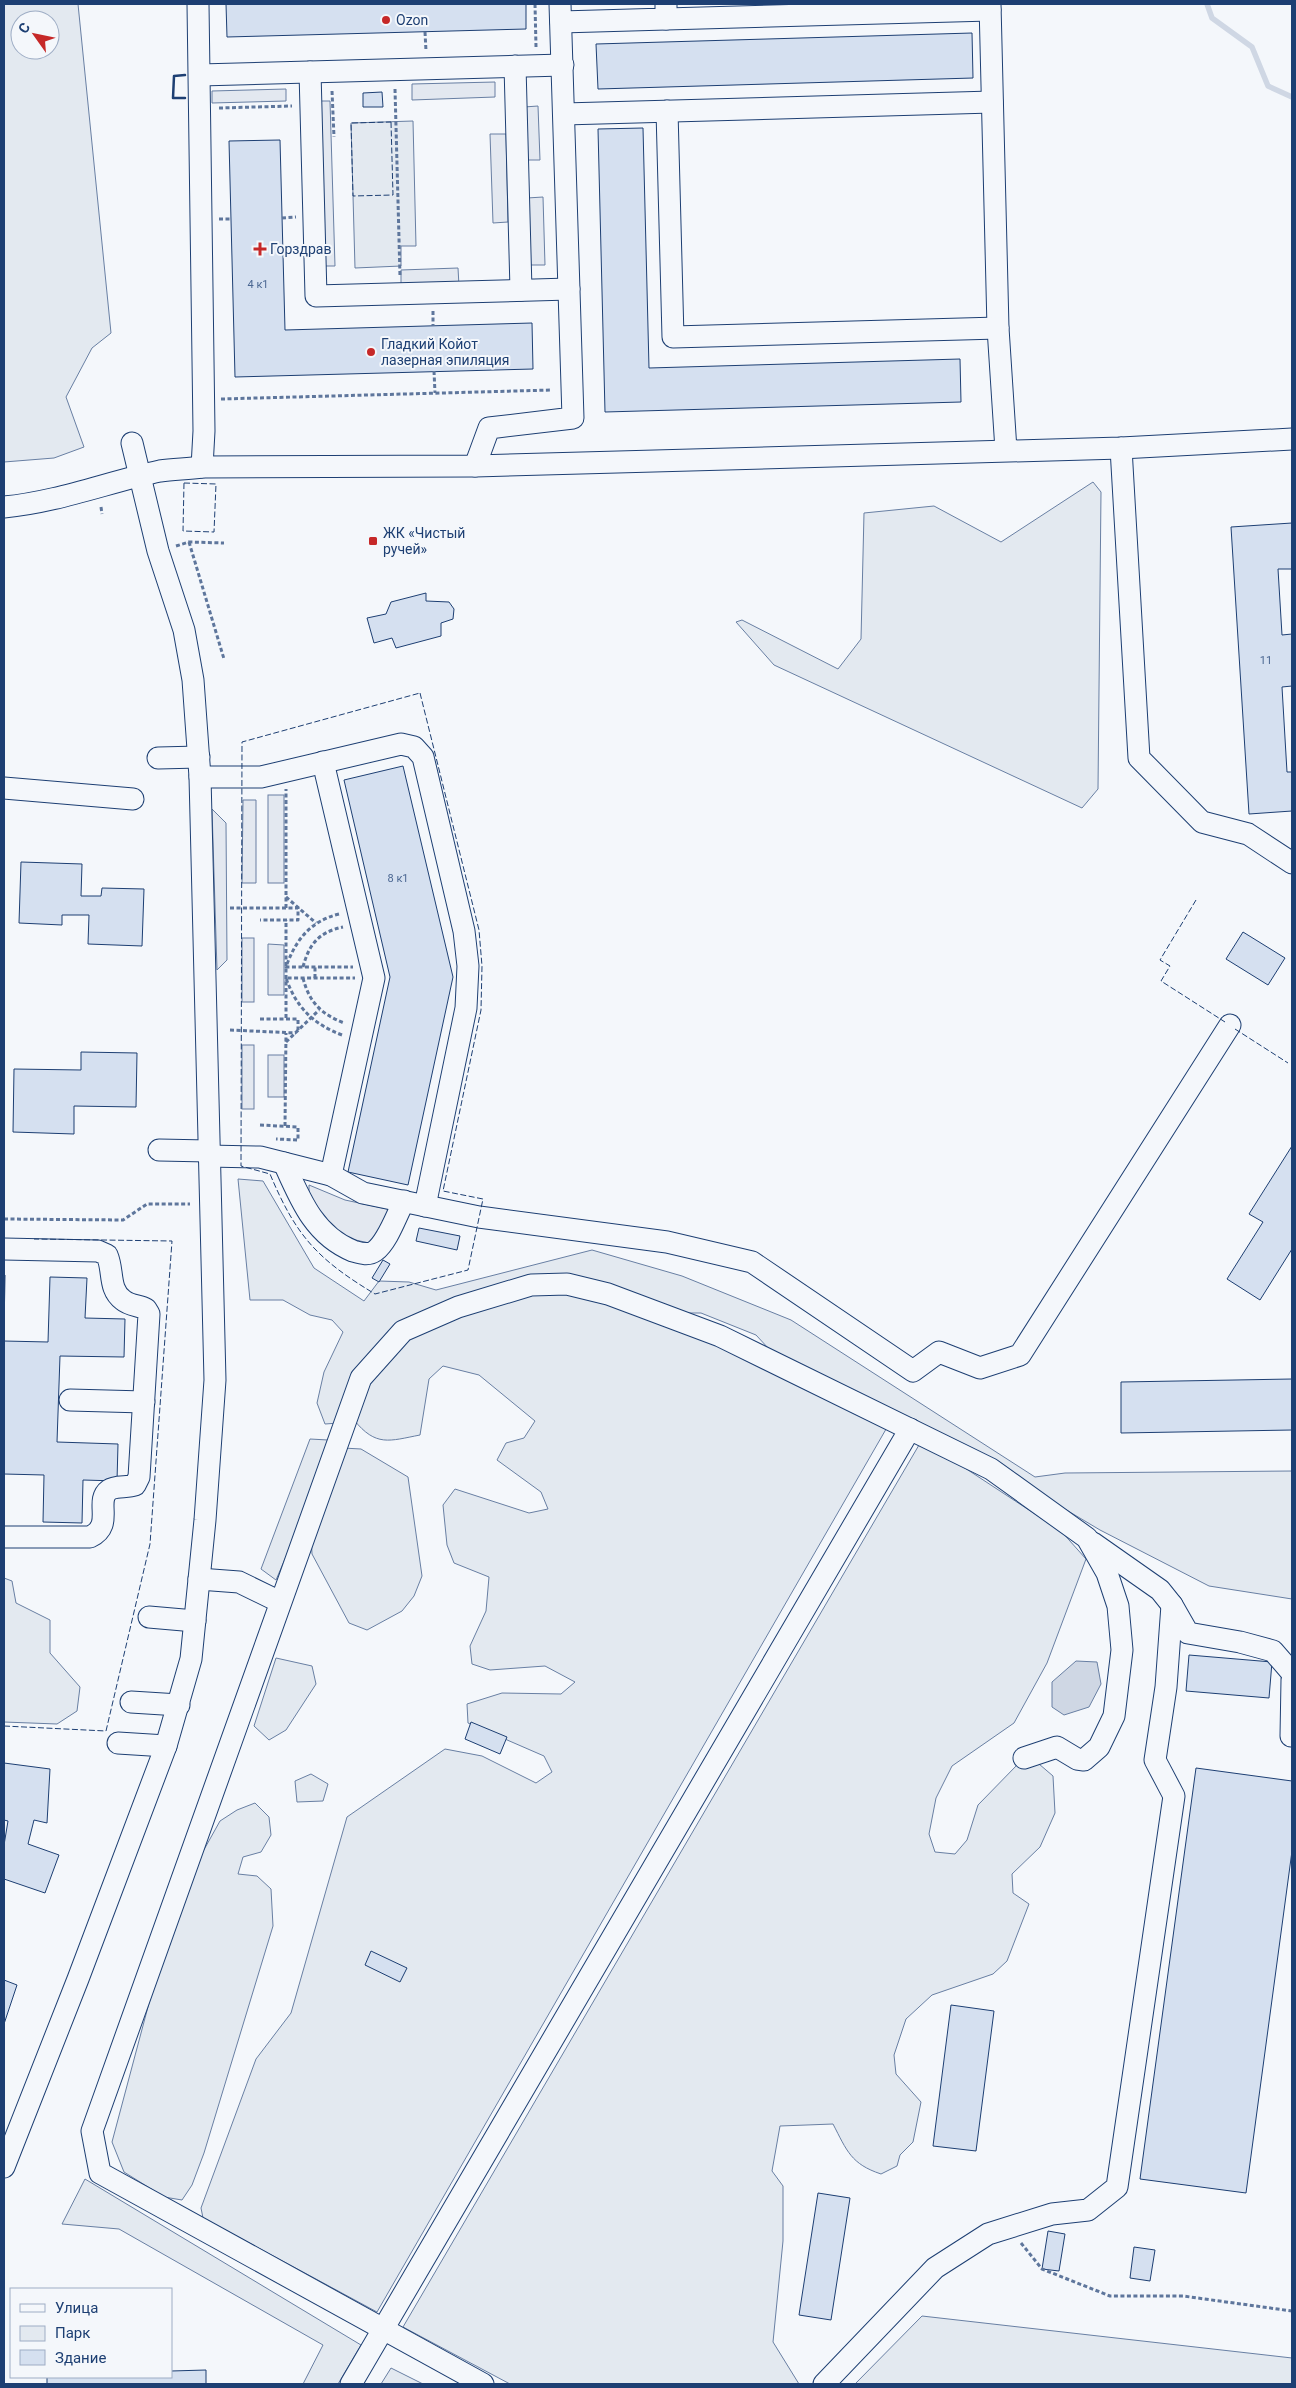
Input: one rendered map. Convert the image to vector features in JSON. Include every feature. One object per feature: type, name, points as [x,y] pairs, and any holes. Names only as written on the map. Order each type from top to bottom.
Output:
[{"type":"street","points":[[198,4],[201,109],[202,467]]},
{"type":"street","points":[[475,466],[489,428],[572,418],[561,13],[990,7],[998,328],[1006,450]]},
{"type":"street","points":[[200,75],[563,65]]},
{"type":"street","points":[[515,66],[521,290]]},
{"type":"street","points":[[310,72],[316,296],[569,289]]},
{"type":"street","points":[[564,114],[992,102]]},
{"type":"street","points":[[667,111],[673,337],[998,328]]},
{"type":"street","points":[[4,507],[24,505],[97,489],[163,471],[202,467],[475,466],[1121,448],[1292,439]]},
{"type":"street","points":[[4,2167],[78,1979],[166,1746],[191,1659],[215,1380],[199,767],[193,680],[184,630],[158,551],[132,443]]},
{"type":"street","points":[[1121,448],[1139,758],[1202,822],[1248,834],[1292,863]]},
{"type":"street","points":[[158,758],[261,777],[401,744],[414,747],[423,757],[462,922],[468,966],[466,1008],[425,1206]]},
{"type":"street","points":[[323,762],[372,973],[362,1031],[331,1175]]},
{"type":"street","points":[[4,788],[134,799]]},
{"type":"street","points":[[160,1150],[260,1156],[331,1175],[364,1193],[479,1216],[667,1242],[752,1262],[913,1372],[939,1352],[980,1368],[1020,1355],[1230,1025]]},
{"type":"street","points":[[284,1162],[301,1203],[322,1232],[344,1247],[363,1254],[372,1253],[380,1246],[404,1201]]},
{"type":"street","points":[[4,1249],[98,1251],[107,1256],[112,1266],[111,1280],[116,1292],[124,1301],[146,1309],[149,1314],[139,1477],[136,1484],[128,1488],[115,1487],[108,1490],[104,1498],[103,1525],[98,1533],[90,1537],[4,1537]]},
{"type":"street","points":[[483,2384],[100,2173],[92,2131],[361,1378],[403,1330],[458,1307],[531,1285],[567,1284],[608,1294],[720,1336],[990,1469],[1160,1590],[1172,1605],[1188,1633],[1240,1642],[1273,1651],[1292,1673]]},
{"type":"street","points":[[70,1400],[144,1402]]},
{"type":"street","points":[[351,2384],[910,1429]]},
{"type":"street","points":[[1024,1758],[1057,1747],[1077,1759],[1084,1760],[1099,1747],[1114,1716],[1122,1650],[1118,1606],[1107,1573],[1087,1538]]},
{"type":"street","points":[[199,1579],[239,1582],[280,1602]]},
{"type":"street","points":[[824,2384],[935,2268],[988,2234],[1052,2214],[1088,2210],[1117,2187],[1174,1796],[1155,1760],[1166,1688],[1172,1605]]},
{"type":"street","points":[[149,1617],[195,1621]]},
{"type":"street","points":[[1291,1736],[1292,1680]]},
{"type":"street","points":[[132,1702],[178,1706]]},
{"type":"street","points":[[118,1743],[166,1746]]},
{"type":"path","points":[[535,4],[536,65]]},
{"type":"path","points":[[394,69],[400,294]]},
{"type":"path","points":[[201,109],[311,106]]},
{"type":"path","points":[[434,372],[435,393]]},
{"type":"path","points":[[203,400],[572,389]]},
{"type":"path","points":[[189,542],[224,659]]},
{"type":"path","points":[[172,546],[189,542],[224,544]]},
{"type":"path","points":[[286,771],[286,908]]},
{"type":"path","points":[[286,897],[316,923]]},
{"type":"path","points":[[230,908],[298,908]]},
{"type":"path","points":[[260,920],[298,920],[298,908]]},
{"type":"path","points":[[286,967],[292,950],[302,935],[316,923],[329,916],[359,916]]},
{"type":"path","points":[[303,967],[307,952],[316,939],[328,930],[359,916]]},
{"type":"path","points":[[286,920],[286,1018]]},
{"type":"path","points":[[286,967],[315,967],[372,973]]},
{"type":"path","points":[[315,967],[315,978]]},
{"type":"path","points":[[286,978],[315,978],[372,973]]},
{"type":"path","points":[[286,978],[299,1006],[310,1018],[334,1031],[362,1031]]},
{"type":"path","points":[[303,978],[309,995],[319,1010],[331,1018],[362,1031]]},
{"type":"path","points":[[286,1043],[319,1010]]},
{"type":"path","points":[[260,1018],[298,1018],[297,1031]]},
{"type":"path","points":[[230,1030],[286,1033],[297,1031]]},
{"type":"path","points":[[285,1126],[286,1033]]},
{"type":"path","points":[[260,1125],[298,1126],[298,1140],[268,1139]]},
{"type":"path","points":[[4,1219],[123,1220],[147,1204],[190,1204]]},
{"type":"path","points":[[1008,2228],[1042,2269],[1110,2296],[1183,2296],[1292,2311]]},
{"type":"green space","points":[[4,4],[78,4],[111,333],[92,348],[66,397],[84,447],[54,458],[4,462]]},
{"type":"green space","points":[[413,121],[416,246],[401,246],[401,266],[355,268],[351,123]]},
{"type":"green space","points":[[1093,482],[1101,492],[1098,789],[1082,808],[774,665],[736,622],[742,620],[838,669],[861,639],[864,513],[934,506],[1001,542]]},
{"type":"green space","points":[[238,1179],[263,1181],[314,1268],[364,1301],[379,1281],[409,1282],[436,1290],[592,1250],[682,1276],[791,1320],[1035,1477],[1065,1473],[1292,1471],[1292,1599],[1209,1586],[1100,1530],[932,1430],[769,1349],[756,1335],[701,1313],[680,1313],[569,1277],[401,1324],[339,1423],[325,1424],[317,1403],[324,1372],[343,1332],[332,1320],[310,1315],[283,1300],[250,1300]]},
{"type":"green space","points":[[558,1285],[721,1345],[889,1424],[377,2312],[203,2218],[201,2208],[256,2059],[291,2013],[347,1817],[445,1749],[482,1756],[536,1783],[552,1772],[544,1756],[468,1723],[467,1704],[502,1693],[561,1694],[575,1682],[545,1666],[490,1670],[472,1664],[470,1646],[486,1611],[489,1577],[454,1563],[447,1545],[443,1505],[455,1489],[529,1513],[548,1509],[541,1492],[497,1460],[506,1443],[524,1438],[535,1421],[479,1375],[443,1366],[429,1379],[420,1435],[384,1440],[369,1435],[354,1420],[364,1383],[401,1338],[516,1292]]},
{"type":"green space","points":[[310,1439],[328,1440],[327,1461],[276,1580],[261,1569]]},
{"type":"green space","points":[[919,1445],[939,1451],[1061,1531],[1086,1559],[1047,1663],[1014,1723],[952,1766],[936,1798],[929,1834],[935,1852],[955,1854],[967,1840],[978,1805],[1018,1764],[1039,1764],[1053,1776],[1055,1813],[1040,1847],[1012,1874],[1013,1893],[1029,1904],[1007,1961],[993,1974],[932,1995],[906,2019],[894,2055],[896,2074],[921,2102],[913,2142],[900,2155],[897,2166],[881,2174],[863,2166],[846,2149],[833,2124],[780,2126],[772,2171],[783,2186],[783,2241],[773,2342],[799,2384],[510,2384],[403,2327]]},
{"type":"green space","points":[[343,1448],[361,1449],[408,1477],[422,1576],[414,1596],[402,1611],[367,1630],[349,1623],[312,1554],[311,1534]]},
{"type":"green space","points":[[4,1578],[12,1581],[16,1603],[50,1620],[50,1653],[80,1687],[77,1711],[57,1724],[4,1722]]},
{"type":"green space","points":[[276,1658],[312,1666],[316,1684],[286,1730],[269,1740],[254,1726]]},
{"type":"green space","points":[[311,1774],[328,1784],[323,1801],[297,1802],[295,1781]]},
{"type":"green space","points":[[255,1803],[269,1817],[271,1835],[261,1852],[243,1857],[238,1874],[257,1876],[271,1889],[273,1926],[204,2153],[192,2185],[182,2200],[164,2197],[124,2172],[112,2142],[177,1898],[220,1821],[237,1810]]},
{"type":"green space","points":[[85,2179],[361,2345],[338,2384],[303,2384],[323,2345],[119,2229],[62,2224]]},
{"type":"green space","points":[[922,2316],[1292,2358],[1292,2384],[855,2384]]},
{"type":"green space","points":[[391,2368],[423,2384],[381,2384]]},
{"type":"shaded area","points":[[495,82],[495,97],[412,100],[412,84]]},
{"type":"shaded area","points":[[286,89],[286,101],[212,103],[212,91]]},
{"type":"shaded area","points":[[314,101],[330,101],[335,266],[319,266]]},
{"type":"shaded area","points":[[538,106],[540,160],[526,160],[524,107]]},
{"type":"shaded area","points":[[490,134],[506,134],[508,222],[493,223]]},
{"type":"shaded area","points":[[543,197],[545,265],[529,265],[527,198]]},
{"type":"shaded area","points":[[458,268],[459,286],[401,287],[401,270]]},
{"type":"shaded area","points":[[268,795],[284,795],[284,883],[268,883]]},
{"type":"shaded area","points":[[243,800],[256,800],[256,883],[242,883]]},
{"type":"shaded area","points":[[212,809],[226,823],[227,960],[217,970]]},
{"type":"shaded area","points":[[242,938],[254,938],[254,1002],[242,1002]]},
{"type":"shaded area","points":[[268,944],[284,945],[284,995],[268,995]]},
{"type":"shaded area","points":[[242,1045],[254,1045],[254,1109],[242,1109]]},
{"type":"shaded area","points":[[268,1055],[284,1055],[284,1097],[268,1097]]},
{"type":"shaded area","points":[[309,1185],[345,1200],[392,1210],[376,1240],[369,1243],[351,1239],[330,1227],[309,1194]]},
{"type":"shaded area","points":[[1076,1661],[1097,1662],[1101,1684],[1089,1707],[1064,1715],[1052,1707],[1052,1682]]},
{"type":"building","points":[[226,4],[526,4],[526,29],[227,37]]},
{"type":"building","points":[[972,33],[973,78],[598,89],[596,44]]},
{"type":"building","points":[[382,92],[383,107],[363,107],[363,93]]},
{"type":"building","points":[[643,128],[649,368],[960,359],[961,402],[605,412],[598,129]]},
{"type":"building","points":[[280,140],[285,330],[532,323],[533,369],[235,377],[229,141]]},
{"type":"building","points":[[1292,523],[1292,569],[1278,569],[1282,635],[1292,634],[1292,686],[1282,687],[1287,772],[1292,772],[1292,811],[1249,814],[1231,527]]},
{"type":"building","points":[[426,593],[426,601],[449,602],[454,609],[453,619],[441,623],[441,636],[396,648],[392,638],[374,643],[367,618],[386,614],[391,602]]},
{"type":"building","points":[[403,766],[453,977],[408,1185],[348,1172],[390,977],[344,780]]},
{"type":"building","points":[[21,862],[82,864],[81,896],[101,896],[102,888],[144,889],[142,946],[88,944],[89,915],[62,915],[62,925],[19,923]]},
{"type":"building","points":[[1243,932],[1285,958],[1268,985],[1226,959]]},
{"type":"building","points":[[81,1052],[137,1053],[136,1107],[74,1106],[74,1134],[13,1132],[14,1069],[81,1070]]},
{"type":"building","points":[[1292,1146],[1292,1249],[1260,1300],[1227,1279],[1263,1222],[1249,1214]]},
{"type":"building","points":[[419,1228],[460,1236],[457,1250],[416,1241]]},
{"type":"building","points":[[383,1260],[390,1264],[379,1282],[372,1278]]},
{"type":"building","points":[[4,1275],[5,1275],[4,1330]]},
{"type":"building","points":[[50,1277],[87,1278],[85,1318],[125,1319],[124,1357],[60,1356],[57,1442],[118,1444],[117,1481],[83,1480],[82,1523],[43,1522],[44,1475],[4,1474],[4,1341],[48,1342]]},
{"type":"building","points":[[1292,1379],[1292,1430],[1121,1433],[1121,1382]]},
{"type":"building","points":[[1189,1655],[1272,1662],[1269,1698],[1186,1691]]},
{"type":"building","points":[[471,1722],[507,1737],[500,1754],[465,1739]]},
{"type":"building","points":[[4,1763],[50,1769],[47,1823],[34,1820],[28,1844],[59,1855],[45,1893],[4,1879],[4,1845],[8,1821],[4,1820]]},
{"type":"building","points":[[1196,1768],[1292,1781],[1292,1851],[1246,2193],[1140,2179]]},
{"type":"building","points":[[371,1951],[407,1968],[400,1982],[365,1965]]},
{"type":"building","points":[[4,1980],[17,1985],[4,2024]]},
{"type":"building","points":[[951,2005],[994,2011],[976,2151],[933,2146]]},
{"type":"building","points":[[818,2193],[850,2198],[831,2320],[799,2315]]},
{"type":"building","points":[[1048,2231],[1065,2234],[1059,2271],[1042,2269]]},
{"type":"building","points":[[1134,2247],[1155,2250],[1150,2281],[1130,2278]]},
{"type":"building","points":[[206,2370],[206,2384],[47,2384],[47,2378],[172,2378],[172,2371]]},
{"type":"waterway","points":[[1207,4],[1212,18],[1252,47],[1268,86],[1292,97]]},
{"type":"fence","points":[[391,122],[393,195],[353,196],[351,123],[391,122]]},
{"type":"fence","points":[[184,483],[216,484],[214,532],[183,531],[184,483]]},
{"type":"fence","points":[[420,693],[479,930],[482,966],[481,1010],[443,1191],[483,1199],[468,1270],[375,1294],[338,1269],[310,1244],[289,1214],[270,1174],[241,1166],[242,742],[420,693]]},
{"type":"fence","points":[[1196,900],[1160,960],[1170,966],[1161,981],[1225,1022]]},
{"type":"fence","points":[[1235,1029],[1288,1063]]},
{"type":"fence","points":[[4,1726],[106,1731],[150,1544],[172,1241],[34,1239]]},
{"type":"wall","points":[[185,75],[174,76],[173,98],[185,98]]},
{"type":"place","name":"Ozon","points":[[386,20]]},
{"type":"place","name":"Горздрав","points":[[260,249]]},
{"type":"place","name":"Гладкий Койот лазерная эпиляция","points":[[371,352]]},
{"type":"place","name":"ЖК «Чистый ручей»","points":[[373,541]]}]
